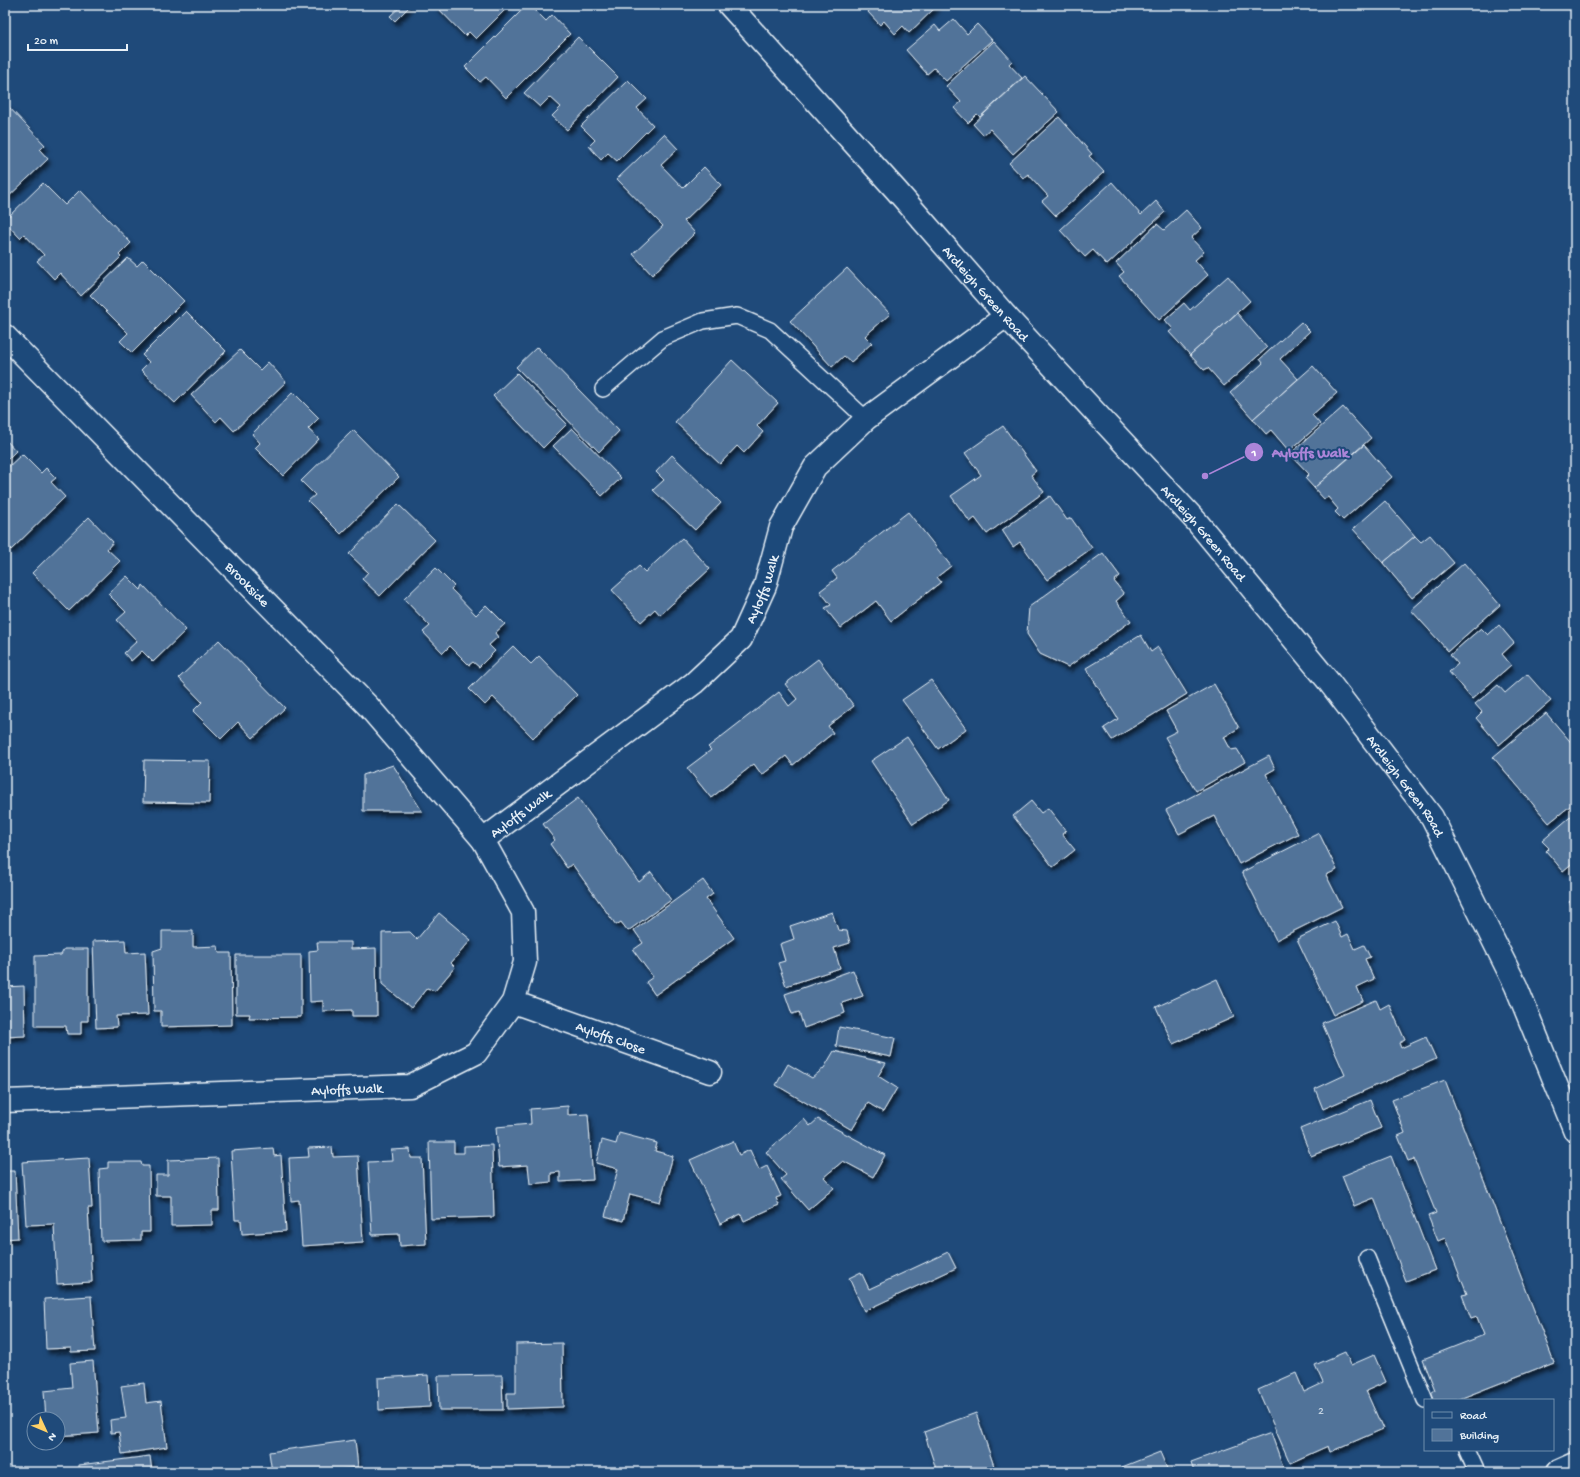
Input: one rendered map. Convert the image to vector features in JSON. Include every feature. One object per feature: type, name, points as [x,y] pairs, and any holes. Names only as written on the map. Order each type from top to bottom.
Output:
[{"type":"street","name":"Ardleigh Green Road","points":[[730,5],[896,190],[1006,316],[1197,522],[1329,682],[1432,817],[1516,986],[1575,1131]]},
{"type":"street","name":"Ayloffs Walk","points":[[5,1101],[410,1086],[476,1053],[513,1002],[525,962],[523,912],[483,840],[694,683],[741,639],[765,586],[781,527],[815,467],[866,419],[1006,316]]},
{"type":"street","name":"Brookside","points":[[5,336],[368,706],[483,840]]},
{"type":"street","name":"Ayloffs Close","points":[[513,1002],[710,1072]]},
{"type":"street","points":[[1556,1472],[1575,1464]]},
{"type":"lane","points":[[603,388],[663,338],[703,321],[737,316],[770,330],[866,419]]},
{"type":"lane","points":[[1367,1258],[1425,1399]]},
{"type":"lane","points":[[1468,1451],[1477,1472]]},
{"type":"building","points":[[402,5],[411,5],[395,21],[390,16]]},
{"type":"building","points":[[435,5],[506,5],[508,7],[476,39],[469,32],[465,36]]},
{"type":"building","points":[[527,5],[530,5],[546,21],[552,15],[570,34],[506,98],[486,77],[480,82],[465,67]]},
{"type":"building","points":[[873,5],[938,5],[909,33],[903,26],[895,34],[884,21],[880,25],[868,12]]},
{"type":"building","points":[[954,19],[967,34],[977,24],[992,40],[946,81],[934,68],[927,74],[906,50],[935,25],[940,31]]},
{"type":"building","points":[[578,37],[618,77],[567,130],[552,116],[561,107],[550,97],[540,107],[524,93]]},
{"type":"building","points":[[994,41],[1012,61],[1009,64],[1022,78],[980,117],[977,114],[968,123],[954,108],[961,102],[946,86]]},
{"type":"building","points":[[1025,76],[1059,112],[1013,154],[990,129],[983,135],[973,124]]},
{"type":"building","points":[[628,80],[647,99],[637,108],[653,125],[617,161],[608,153],[601,160],[589,146],[595,140],[581,126]]},
{"type":"building","points":[[7,105],[45,145],[40,150],[48,159],[5,200],[5,106]]},
{"type":"building","points":[[1059,117],[1092,154],[1089,156],[1104,172],[1056,216],[1042,201],[1048,196],[1028,174],[1023,178],[1009,163]]},
{"type":"building","points":[[664,134],[678,149],[661,165],[683,188],[704,167],[721,185],[684,221],[695,233],[652,275],[633,254],[663,226],[617,179]]},
{"type":"building","points":[[1112,182],[1141,215],[1156,201],[1165,212],[1107,265],[1093,250],[1085,257],[1060,230]]},
{"type":"building","points":[[43,183],[65,205],[80,190],[131,243],[119,255],[121,257],[81,296],[60,273],[54,279],[37,261],[44,255],[24,234],[20,238],[5,222],[5,220]]},
{"type":"building","points":[[1186,210],[1202,228],[1191,238],[1204,252],[1195,260],[1208,275],[1159,320],[1119,276],[1124,272],[1116,263],[1157,224],[1164,230]]},
{"type":"building","points":[[128,258],[137,266],[143,260],[184,301],[132,353],[120,341],[128,333],[90,295]]},
{"type":"building","points":[[847,268],[890,314],[865,336],[872,343],[851,362],[844,356],[832,367],[790,321]]},
{"type":"building","points":[[1228,276],[1250,301],[1190,355],[1169,332],[1173,329],[1165,320],[1184,303],[1190,310]]},
{"type":"building","points":[[186,311],[226,351],[175,403],[141,370],[149,362],[142,355]]},
{"type":"building","points":[[1237,313],[1267,348],[1224,386],[1208,368],[1204,370],[1190,355]]},
{"type":"building","points":[[1301,322],[1310,331],[1280,359],[1298,379],[1253,419],[1230,393],[1263,363],[1260,359]]},
{"type":"building","points":[[537,347],[619,431],[599,452],[516,367]]},
{"type":"building","points":[[240,350],[260,370],[268,362],[286,382],[234,431],[221,417],[216,422],[191,395]]},
{"type":"building","points":[[732,360],[778,403],[757,426],[763,432],[744,453],[737,446],[720,464],[675,422]]},
{"type":"building","points":[[1313,366],[1337,393],[1312,415],[1320,424],[1289,451],[1271,430],[1266,434],[1253,419]]},
{"type":"building","points":[[517,373],[567,424],[543,448],[493,396]]},
{"type":"building","points":[[293,392],[319,418],[308,429],[319,439],[283,476],[255,448],[260,443],[252,434]]},
{"type":"building","points":[[1343,407],[1371,438],[1314,488],[1305,478],[1309,474],[1290,454]]},
{"type":"building","points":[[1003,426],[1036,471],[1031,475],[1044,492],[987,534],[975,518],[970,522],[951,496],[981,475],[965,453]]},
{"type":"building","points":[[572,428],[621,478],[602,496],[553,446]]},
{"type":"building","points":[[353,430],[399,477],[341,534],[308,501],[315,495],[301,481]]},
{"type":"building","points":[[5,439],[16,451],[5,462]]},
{"type":"building","points":[[1364,445],[1392,477],[1343,520],[1335,512],[1338,509],[1328,497],[1324,499],[1314,488]]},
{"type":"building","points":[[22,454],[41,473],[46,468],[56,478],[51,482],[65,497],[11,550],[5,544],[5,470]]},
{"type":"building","points":[[672,455],[721,503],[695,530],[653,490],[664,480],[656,472]]},
{"type":"building","points":[[1050,496],[1067,520],[1071,518],[1092,548],[1047,580],[1020,542],[1013,547],[1002,530]]},
{"type":"building","points":[[1385,501],[1415,536],[1383,563],[1353,529]]},
{"type":"building","points":[[398,504],[435,540],[380,596],[362,579],[368,572],[349,554]]},
{"type":"building","points":[[908,512],[951,566],[937,577],[941,582],[891,621],[876,601],[841,628],[825,608],[831,605],[820,591],[837,578],[832,571]]},
{"type":"building","points":[[89,517],[113,542],[107,549],[120,561],[69,611],[32,573]]},
{"type":"building","points":[[1430,535],[1454,563],[1412,598],[1383,563],[1415,536],[1421,542]]},
{"type":"building","points":[[682,538],[710,569],[660,615],[655,609],[641,622],[612,590],[639,566],[645,572]]},
{"type":"building","points":[[1103,553],[1120,576],[1114,581],[1124,594],[1116,601],[1131,621],[1068,667],[1040,654],[1027,634],[1029,607]]},
{"type":"building","points":[[1464,563],[1500,605],[1448,651],[1411,610]]},
{"type":"building","points":[[436,568],[454,586],[451,589],[476,615],[486,605],[505,624],[495,633],[498,637],[489,645],[495,651],[479,667],[473,662],[469,665],[450,646],[443,653],[423,632],[430,626],[404,599]]},
{"type":"building","points":[[127,576],[141,590],[143,585],[186,630],[153,662],[142,651],[131,661],[124,653],[137,641],[117,620],[126,612],[108,594]]},
{"type":"building","points":[[1499,625],[1514,643],[1502,654],[1511,665],[1472,699],[1449,672],[1458,664],[1450,655],[1481,628],[1488,635]]},
{"type":"building","points":[[1141,635],[1151,652],[1158,647],[1187,694],[1112,740],[1104,728],[1118,719],[1086,668]]},
{"type":"building","points":[[219,640],[285,708],[253,738],[238,722],[221,739],[193,711],[202,702],[179,678]]},
{"type":"building","points":[[513,646],[531,664],[539,656],[577,695],[533,738],[493,697],[485,705],[469,689]]},
{"type":"building","points":[[818,659],[854,706],[828,726],[833,733],[793,765],[786,756],[762,775],[754,764],[711,798],[687,768],[711,750],[708,747],[779,692],[789,706],[797,699],[785,684]]},
{"type":"building","points":[[1527,674],[1551,701],[1499,745],[1476,718],[1482,712],[1475,704],[1498,685],[1505,693]]},
{"type":"building","points":[[931,680],[966,729],[938,749],[902,700]]},
{"type":"building","points":[[1214,684],[1239,728],[1224,737],[1231,750],[1237,749],[1245,762],[1196,791],[1165,737],[1177,731],[1166,711]]},
{"type":"building","points":[[1546,713],[1575,747],[1575,802],[1549,823],[1493,757]]},
{"type":"building","points":[[907,737],[949,800],[913,824],[871,761]]},
{"type":"building","points":[[1269,756],[1275,769],[1266,774],[1298,834],[1239,864],[1214,816],[1179,834],[1166,810]]},
{"type":"building","points":[[144,760],[210,761],[209,803],[143,802]]},
{"type":"building","points":[[393,765],[422,811],[363,811],[363,775]]},
{"type":"building","points":[[578,798],[639,882],[651,872],[671,900],[628,931],[621,922],[616,925],[572,864],[567,868],[550,844],[555,840],[543,824]]},
{"type":"building","points":[[1031,801],[1041,813],[1048,808],[1066,831],[1062,834],[1075,850],[1053,867],[1013,816]]},
{"type":"building","points":[[1575,813],[1575,861],[1563,871],[1546,851],[1549,848],[1542,841]]},
{"type":"building","points":[[1319,833],[1337,870],[1326,875],[1342,907],[1276,940],[1242,872]]},
{"type":"building","points":[[703,880],[713,894],[706,899],[734,938],[655,995],[646,982],[653,977],[633,950],[643,943],[634,930]]},
{"type":"building","points":[[1575,887],[1575,896],[1571,891]]},
{"type":"building","points":[[1575,896],[1575,909],[1569,902]]},
{"type":"building","points":[[832,912],[838,930],[847,931],[850,943],[834,948],[840,968],[786,986],[778,963],[785,961],[780,944],[794,939],[790,926]]},
{"type":"building","points":[[439,913],[471,940],[451,963],[455,967],[435,991],[427,988],[411,1008],[382,984],[382,933],[410,932],[417,939]]},
{"type":"building","points":[[1335,921],[1342,937],[1348,934],[1355,949],[1364,945],[1370,957],[1365,959],[1374,979],[1357,987],[1363,1001],[1333,1015],[1297,939]]},
{"type":"building","points":[[162,931],[193,931],[193,947],[218,946],[219,953],[231,953],[232,1025],[161,1027],[161,1011],[154,1011],[153,951],[162,948]]},
{"type":"building","points":[[125,940],[126,953],[145,952],[148,1015],[116,1016],[117,1027],[96,1028],[93,941]]},
{"type":"building","points":[[317,942],[351,942],[351,949],[376,948],[377,1016],[352,1016],[352,1010],[323,1011],[323,1001],[310,1002],[309,951],[318,950]]},
{"type":"building","points":[[64,949],[88,949],[88,1021],[81,1021],[81,1034],[67,1034],[66,1026],[35,1026],[35,956],[61,955]]},
{"type":"building","points":[[236,955],[301,955],[301,1017],[249,1018],[250,1014],[236,1014]]},
{"type":"building","points":[[853,970],[863,996],[842,1003],[845,1013],[804,1028],[799,1012],[792,1014],[785,994]]},
{"type":"building","points":[[1217,979],[1234,1017],[1173,1044],[1156,1007]]},
{"type":"building","points":[[24,986],[25,1036],[5,1037],[5,987]]},
{"type":"building","points":[[1376,1000],[1380,1009],[1389,1004],[1405,1040],[1399,1043],[1401,1048],[1426,1037],[1436,1059],[1323,1109],[1315,1089],[1345,1075],[1322,1023]]},
{"type":"building","points":[[839,1027],[895,1038],[891,1057],[836,1046]]},
{"type":"building","points":[[834,1051],[886,1063],[878,1076],[897,1088],[883,1112],[868,1103],[852,1130],[776,1085],[788,1064],[812,1078],[824,1068]]},
{"type":"building","points":[[1445,1080],[1554,1362],[1460,1399],[1434,1399],[1431,1393],[1435,1390],[1423,1359],[1484,1335],[1477,1317],[1471,1319],[1462,1295],[1467,1294],[1445,1238],[1438,1241],[1428,1216],[1436,1213],[1414,1159],[1408,1161],[1398,1136],[1405,1133],[1392,1100]]},
{"type":"building","points":[[1370,1100],[1381,1128],[1311,1156],[1300,1129]]},
{"type":"building","points":[[568,1106],[568,1115],[588,1114],[593,1180],[560,1182],[560,1172],[551,1173],[551,1182],[530,1184],[528,1165],[499,1167],[496,1127],[531,1124],[530,1109]]},
{"type":"building","points":[[804,1119],[810,1126],[818,1119],[885,1155],[873,1177],[843,1161],[824,1177],[834,1188],[808,1210],[781,1179],[786,1175],[766,1152]]},
{"type":"building","points":[[619,1133],[657,1143],[655,1151],[673,1156],[660,1202],[630,1194],[623,1221],[605,1216],[618,1169],[596,1163],[602,1140],[616,1144]]},
{"type":"building","points":[[733,1141],[739,1155],[750,1150],[759,1170],[767,1166],[781,1196],[776,1198],[779,1205],[744,1221],[741,1214],[720,1224],[690,1160]]},
{"type":"building","points":[[429,1142],[454,1142],[454,1153],[464,1153],[464,1146],[492,1145],[494,1217],[431,1219]]},
{"type":"building","points":[[332,1147],[333,1157],[358,1156],[363,1242],[302,1246],[299,1200],[291,1201],[289,1158],[309,1157],[308,1148]]},
{"type":"building","points":[[273,1148],[274,1156],[281,1155],[286,1231],[242,1234],[241,1220],[235,1220],[231,1151]]},
{"type":"building","points":[[410,1149],[411,1158],[422,1158],[426,1244],[400,1246],[399,1234],[372,1235],[368,1162],[392,1161],[391,1150]]},
{"type":"building","points":[[1391,1156],[1435,1270],[1406,1281],[1374,1198],[1354,1206],[1342,1176]]},
{"type":"building","points":[[89,1158],[92,1208],[88,1208],[92,1282],[57,1284],[54,1224],[26,1225],[22,1162]]},
{"type":"building","points":[[218,1158],[219,1210],[212,1210],[212,1225],[171,1226],[171,1196],[156,1196],[156,1175],[168,1175],[168,1160]]},
{"type":"building","points":[[108,1162],[141,1162],[142,1166],[149,1166],[150,1232],[141,1232],[141,1240],[101,1241],[99,1169],[108,1168]]},
{"type":"building","points":[[5,1171],[15,1171],[18,1238],[5,1239]]},
{"type":"building","points":[[948,1252],[956,1268],[864,1311],[849,1278],[861,1272],[869,1289]]},
{"type":"building","points":[[91,1296],[95,1351],[71,1352],[71,1348],[46,1349],[44,1299]]},
{"type":"building","points":[[562,1343],[563,1407],[507,1409],[507,1393],[516,1393],[516,1344]]},
{"type":"building","points":[[1345,1352],[1351,1365],[1374,1355],[1386,1382],[1366,1391],[1383,1429],[1330,1452],[1328,1446],[1290,1463],[1258,1390],[1296,1373],[1304,1392],[1323,1383],[1315,1365]]},
{"type":"building","points":[[93,1361],[99,1433],[66,1435],[66,1411],[45,1411],[44,1391],[72,1388],[70,1363]]},
{"type":"building","points":[[428,1375],[430,1407],[379,1410],[378,1378]]},
{"type":"building","points":[[502,1375],[503,1410],[439,1410],[438,1376]]},
{"type":"building","points":[[144,1383],[146,1403],[161,1401],[167,1447],[122,1454],[119,1432],[111,1433],[110,1420],[126,1418],[121,1386]]},
{"type":"building","points":[[976,1413],[996,1472],[937,1472],[924,1432]]},
{"type":"building","points":[[1271,1433],[1285,1472],[1194,1472],[1191,1462]]},
{"type":"building","points":[[355,1440],[358,1467],[324,1472],[272,1472],[269,1452]]},
{"type":"building","points":[[1160,1452],[1168,1471],[1174,1469],[1175,1472],[1125,1472],[1122,1467]]},
{"type":"building","points":[[150,1456],[152,1472],[79,1472],[79,1465]]},
{"type":"place","name":"Ayloffs Walk","points":[[1205,476]]}]
